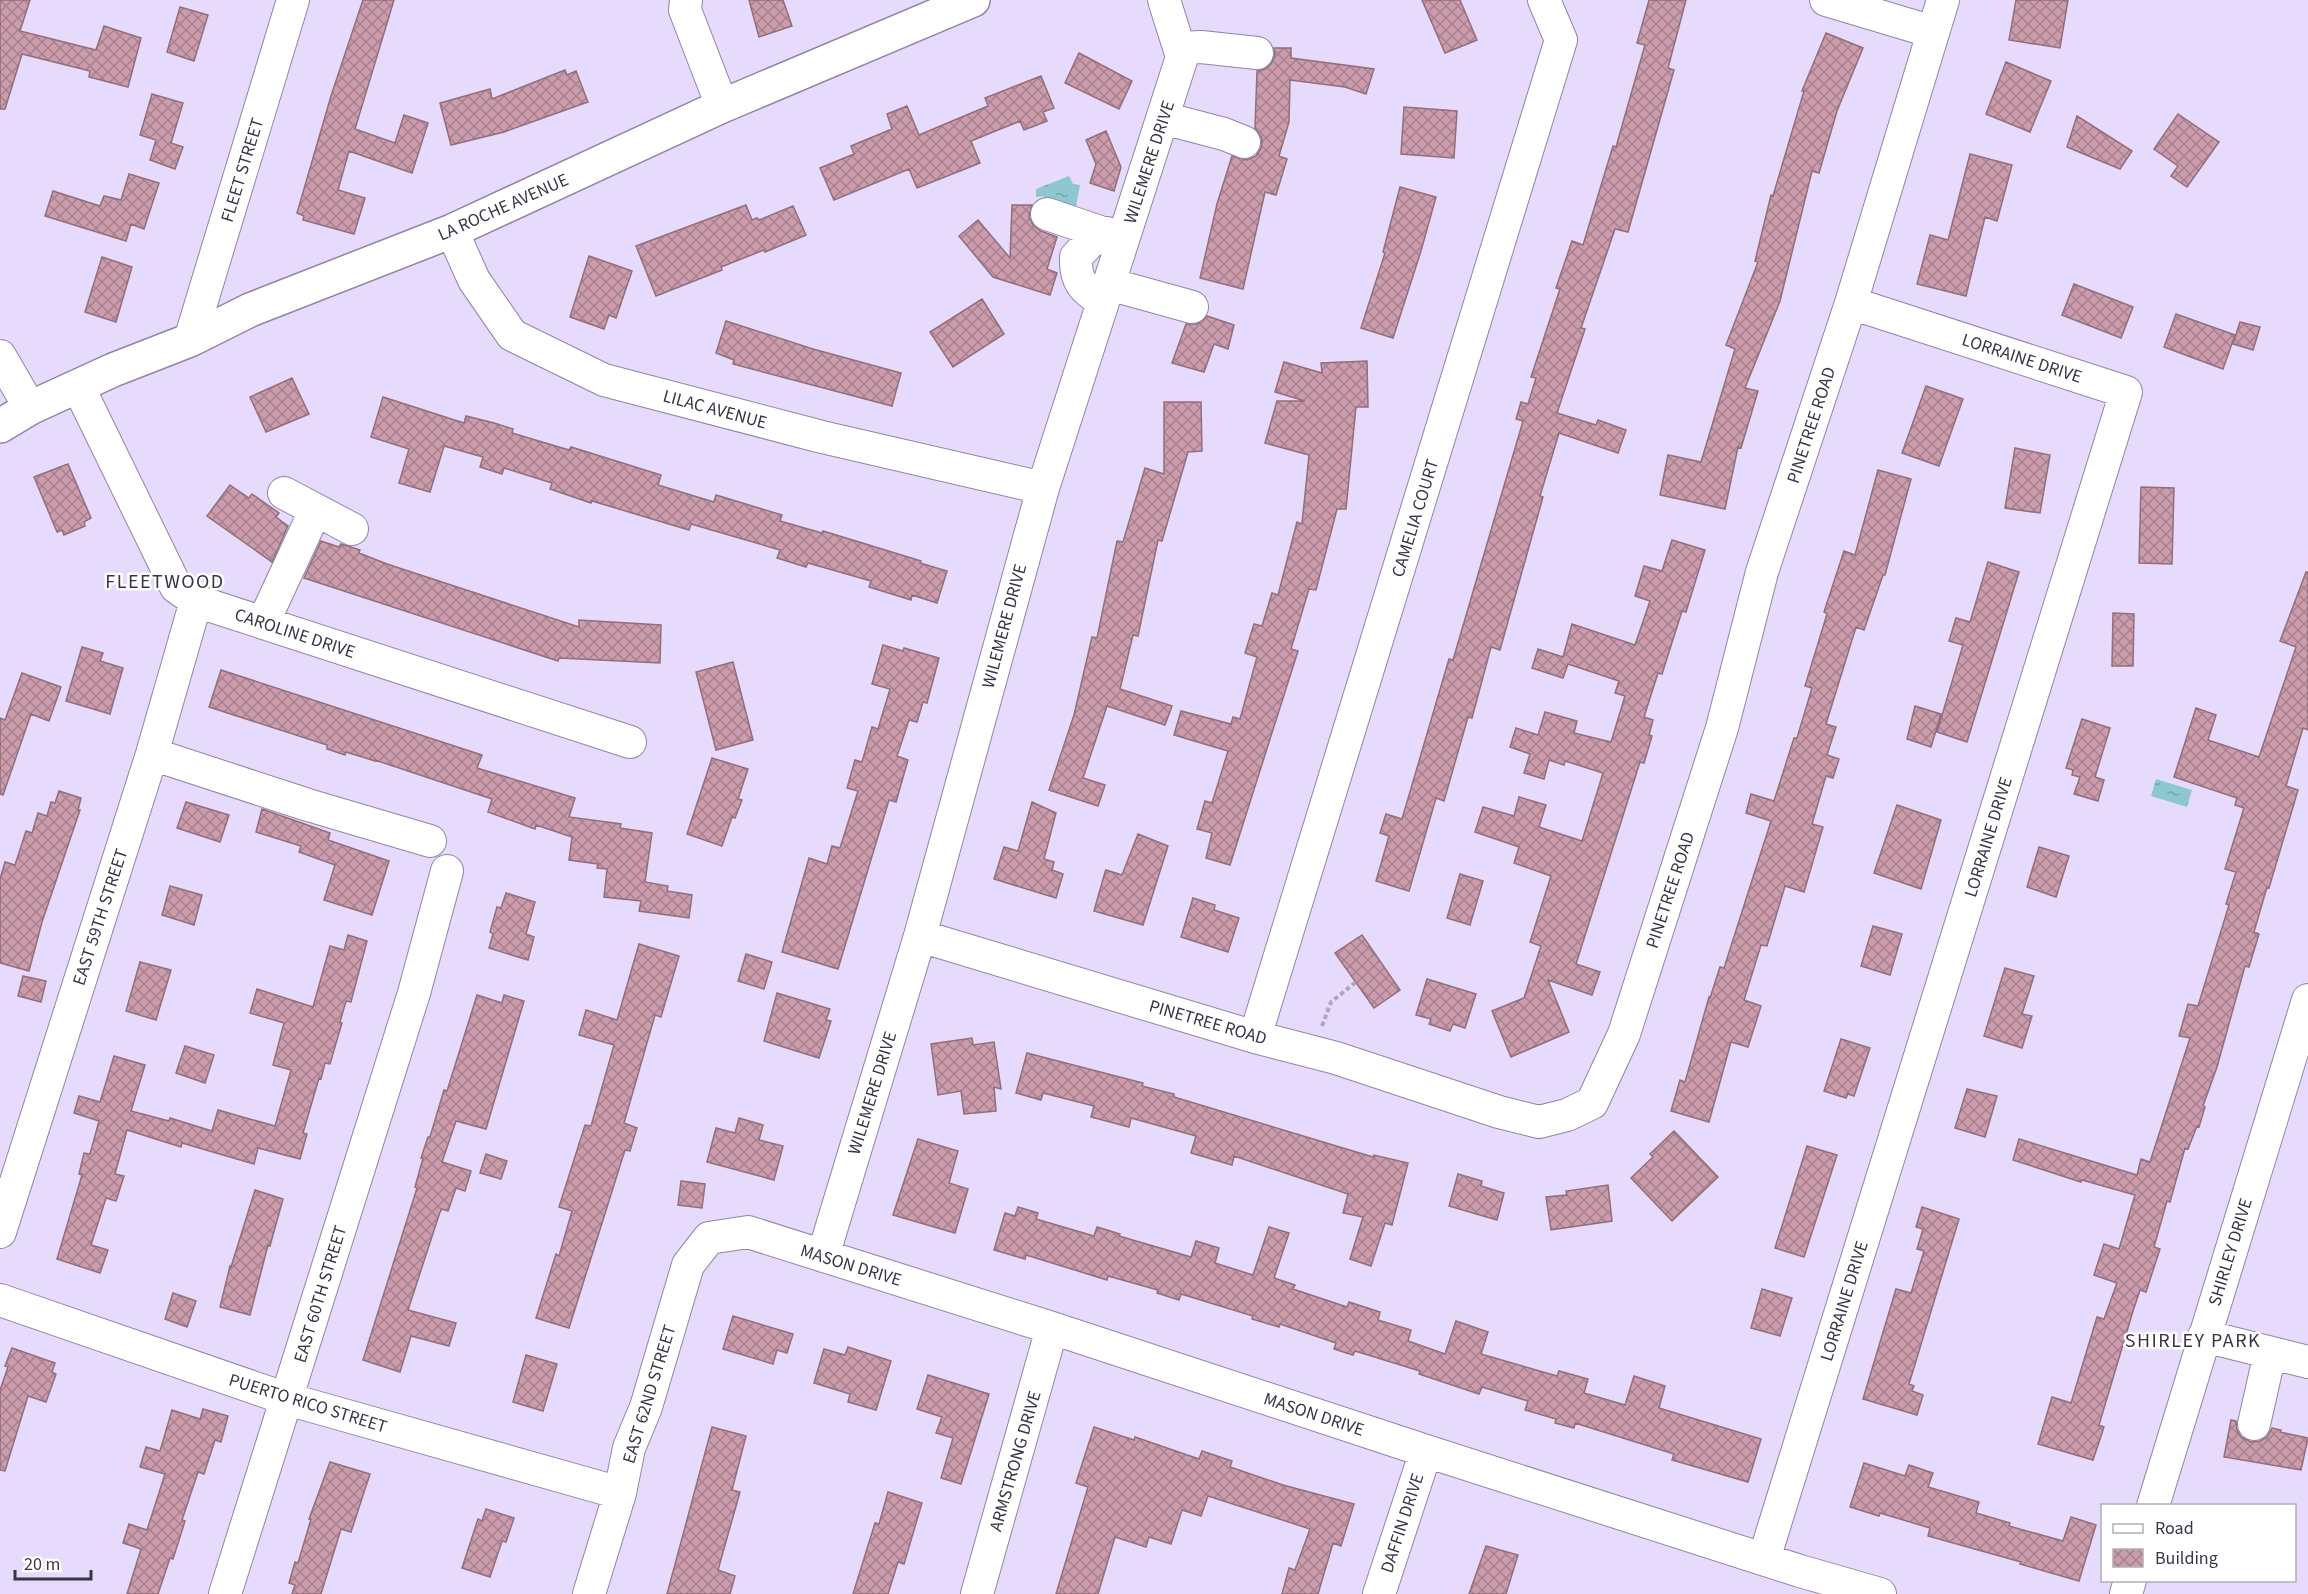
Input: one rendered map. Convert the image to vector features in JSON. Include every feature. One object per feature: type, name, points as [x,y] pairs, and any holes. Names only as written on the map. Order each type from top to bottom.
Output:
[{"type":"main road","name":"LA ROCHE AVENUE","points":[[0,426],[30,408],[190,340],[250,310],[452,231],[722,106],[973,0]]},
{"type":"street","name":"FLEET STREET","points":[[190,340],[293,0]]},
{"type":"street","points":[[686,0],[685,10],[722,106]]},
{"type":"street","name":"WILEMERE DRIVE","points":[[1116,235],[1163,118],[1182,57],[1164,0]]},
{"type":"street","name":"CAMELIA COURT","points":[[1255,1037],[1561,40],[1544,0]]},
{"type":"street","points":[[1826,0],[1902,11],[1933,32]]},
{"type":"street","name":"PINETREE ROAD","points":[[920,936],[1255,1037],[1313,1052],[1499,1112],[1539,1122],[1567,1116],[1592,1103],[1624,1034],[1722,728],[1762,572],[1851,303],[1943,0]]},
{"type":"street","points":[[1180,48],[1201,46],[1257,53]]},
{"type":"street","points":[[1163,118],[1224,134],[1244,142]]},
{"type":"street","points":[[1047,214],[1116,235]]},
{"type":"street","name":"LILAC AVENUE","points":[[452,231],[474,280],[512,335],[604,380],[822,437],[1043,488]]},
{"type":"street","points":[[1116,235],[1090,242],[1076,257],[1075,273],[1092,295],[1106,293],[1192,307]]},
{"type":"street","name":"WILEMERE DRIVE","points":[[823,1256],[920,936],[1043,488],[1106,293]]},
{"type":"street","name":"LORRAINE DRIVE","points":[[1764,1559],[2126,392],[1851,303]]},
{"type":"street","points":[[0,356],[30,408]]},
{"type":"street","name":"CAROLINE DRIVE","points":[[78,386],[176,587],[196,601],[630,742]]},
{"type":"street","points":[[284,494],[352,529]]},
{"type":"street","points":[[264,623],[315,511]]},
{"type":"street","name":"EAST 59TH STREET","points":[[0,1232],[152,754],[196,601]]},
{"type":"street","points":[[152,754],[308,805],[430,841]]},
{"type":"street","name":"EAST 60TH STREET","points":[[225,1594],[414,993],[447,871]]},
{"type":"street","name":"SHIRLEY DRIVE","points":[[2154,1504],[2308,1000]]},
{"type":"street","name":"MASON DRIVE","points":[[748,1232],[1764,1559],[1796,1583],[1880,1594]]},
{"type":"street","name":"EAST 62ND STREET","points":[[589,1594],[620,1492],[629,1448],[646,1407],[688,1265],[709,1238],[748,1232]]},
{"type":"street","name":"PUERTO RICO STREET","points":[[0,1300],[287,1399],[620,1492]]},
{"type":"street","name":"ARMSTRONG DRIVE","points":[[977,1594],[1052,1328]]},
{"type":"street","points":[[2204,1336],[2308,1362]]},
{"type":"street","points":[[2254,1424],[2270,1353]]},
{"type":"street","name":"DAFFIN DRIVE","points":[[1379,1594],[1426,1451]]},
{"type":"path","points":[[1313,1052],[1331,1002],[1356,982]]},
{"type":"water","points":[[1069,176],[1073,184],[1080,185],[1076,206],[1052,203],[1043,196],[1036,197],[1036,189]]},
{"type":"water","points":[[2156,779],[2192,790],[2187,807],[2151,796]]},
{"type":"building","points":[[0,0],[30,0],[20,31],[96,50],[104,26],[141,38],[128,87],[89,77],[90,71],[22,54],[5,109],[0,109]]},
{"type":"building","points":[[363,0],[394,0],[355,129],[395,143],[404,115],[428,123],[412,173],[349,151],[338,190],[365,198],[354,234],[303,220],[304,216],[297,213],[331,96]]},
{"type":"building","points":[[749,0],[783,0],[792,26],[759,37]]},
{"type":"building","points":[[1422,0],[1460,0],[1477,40],[1445,53]]},
{"type":"building","points":[[1649,0],[1686,0],[1668,68],[1674,70],[1628,232],[1615,229],[1581,328],[1585,329],[1557,413],[1596,425],[1598,420],[1626,430],[1618,453],[1559,433],[1540,496],[1543,497],[1500,650],[1491,647],[1472,718],[1468,717],[1444,801],[1436,798],[1409,891],[1376,881],[1389,836],[1380,833],[1386,814],[1402,819],[1449,659],[1453,660],[1523,421],[1516,419],[1521,402],[1528,404],[1536,378],[1531,377],[1560,289],[1556,288],[1572,241],[1583,245],[1613,146],[1616,147],[1645,45],[1637,43]]},
{"type":"building","points":[[2016,0],[2068,0],[2060,48],[2009,40]]},
{"type":"building","points":[[180,7],[208,15],[194,61],[167,52]]},
{"type":"building","points":[[1826,33],[1863,48],[1837,111],[1819,173],[1812,171],[1780,301],[1745,388],[1758,391],[1741,448],[1738,447],[1725,509],[1660,495],[1668,455],[1701,462],[1735,349],[1726,345],[1758,262],[1755,261],[1771,195],[1773,196],[1804,91],[1802,91]]},
{"type":"building","points":[[1274,48],[1291,48],[1291,58],[1374,69],[1366,94],[1345,87],[1290,80],[1289,122],[1279,156],[1287,159],[1276,195],[1265,192],[1243,289],[1200,278],[1217,204],[1232,156],[1247,160],[1256,156],[1261,148],[1262,139],[1255,128],[1257,71],[1271,64],[1275,55]]},
{"type":"building","points":[[1079,53],[1132,81],[1119,109],[1065,83]]},
{"type":"building","points":[[2006,62],[2051,81],[2030,132],[1986,114]]},
{"type":"building","points":[[565,70],[567,75],[576,71],[588,102],[504,132],[451,145],[440,103],[490,89],[492,99]]},
{"type":"building","points":[[1041,76],[1054,108],[1043,112],[1047,121],[1024,130],[1020,121],[971,141],[980,163],[917,188],[909,169],[834,200],[820,168],[854,154],[851,146],[892,129],[887,114],[907,106],[919,135],[988,106],[985,98]]},
{"type":"building","points":[[152,94],[183,103],[171,143],[183,147],[175,169],[150,160],[156,140],[140,135]]},
{"type":"building","points":[[1404,107],[1457,111],[1454,158],[1401,154]]},
{"type":"building","points":[[2178,114],[2219,142],[2187,187],[2171,176],[2178,166],[2154,149]]},
{"type":"building","points":[[2077,116],[2132,151],[2120,169],[2067,147]]},
{"type":"building","points":[[1106,131],[1121,167],[1114,191],[1090,183],[1096,164],[1086,140]]},
{"type":"building","points":[[1970,154],[2012,165],[1997,221],[1985,217],[1966,296],[1917,284],[1930,235],[1948,240]]},
{"type":"building","points":[[129,174],[159,183],[144,229],[131,224],[126,241],[45,216],[53,191],[100,206],[104,196],[121,200]]},
{"type":"building","points":[[1400,187],[1436,197],[1393,338],[1361,328],[1385,253],[1383,252]]},
{"type":"building","points":[[746,205],[752,220],[757,218],[759,220],[793,206],[806,235],[721,267],[722,270],[656,296],[636,246]]},
{"type":"building","points":[[1012,205],[1032,205],[1029,217],[1033,225],[1057,237],[1047,269],[1057,273],[1050,295],[993,277],[959,236],[978,220],[1010,258]]},
{"type":"building","points":[[589,256],[632,271],[616,318],[609,315],[604,329],[570,317]]},
{"type":"building","points":[[102,257],[132,267],[116,322],[85,312]]},
{"type":"building","points":[[2074,284],[2133,307],[2121,338],[2062,315]]},
{"type":"building","points":[[982,299],[1004,334],[953,367],[930,332]]},
{"type":"building","points":[[2176,314],[2235,335],[2223,369],[2164,347]]},
{"type":"building","points":[[1207,316],[1234,325],[1228,349],[1214,344],[1204,372],[1172,363],[1186,324],[1197,324]]},
{"type":"building","points":[[726,321],[813,349],[901,373],[892,406],[733,364],[734,360],[716,353]]},
{"type":"building","points":[[2240,322],[2260,327],[2253,350],[2233,344]]},
{"type":"building","points":[[1367,361],[1368,407],[1356,407],[1346,509],[1337,509],[1316,590],[1309,589],[1291,649],[1298,651],[1230,865],[1206,858],[1212,833],[1197,829],[1205,801],[1212,803],[1228,751],[1174,735],[1181,711],[1231,724],[1233,717],[1240,719],[1257,657],[1245,653],[1254,624],[1262,626],[1272,593],[1278,595],[1297,522],[1302,524],[1309,455],[1265,443],[1277,401],[1305,401],[1275,392],[1284,362],[1322,373],[1321,363]]},
{"type":"building","points":[[292,378],[309,414],[266,432],[250,397]]},
{"type":"building","points":[[1926,386],[1963,399],[1939,466],[1902,453]]},
{"type":"building","points":[[383,397],[464,423],[466,416],[494,423],[513,429],[512,433],[569,450],[571,447],[661,475],[658,485],[714,502],[716,495],[782,515],[780,521],[822,533],[823,531],[921,561],[920,563],[947,571],[937,603],[912,595],[911,600],[869,587],[871,581],[808,563],[806,567],[777,558],[780,550],[691,524],[689,530],[592,501],[591,503],[550,489],[552,483],[504,468],[502,474],[480,467],[483,457],[444,446],[430,492],[399,483],[409,449],[371,437]]},
{"type":"building","points":[[1164,402],[1201,402],[1202,451],[1188,452],[1162,541],[1158,540],[1138,636],[1133,635],[1120,689],[1172,706],[1165,725],[1107,706],[1083,778],[1105,785],[1098,806],[1049,790],[1074,715],[1092,637],[1097,638],[1117,541],[1123,542],[1145,468],[1164,474]]},
{"type":"building","points":[[2015,448],[2050,455],[2040,513],[2005,508]]},
{"type":"building","points":[[68,464],[91,518],[84,522],[85,526],[64,535],[62,530],[57,532],[34,477]]},
{"type":"building","points":[[1878,470],[1911,479],[1885,575],[1883,575],[1864,630],[1856,627],[1826,724],[1836,727],[1827,755],[1839,759],[1833,778],[1826,776],[1812,824],[1823,827],[1804,892],[1785,886],[1767,946],[1761,945],[1744,1000],[1761,1006],[1748,1047],[1731,1042],[1709,1122],[1671,1111],[1680,1080],[1685,1082],[1709,997],[1720,967],[1724,968],[1771,821],[1746,813],[1751,794],[1774,801],[1812,688],[1805,686],[1827,614],[1824,612],[1844,551],[1855,555]]},
{"type":"building","points":[[230,485],[249,498],[252,494],[279,513],[276,517],[288,526],[272,562],[207,516]]},
{"type":"building","points":[[2141,487],[2174,488],[2172,564],[2139,563]]},
{"type":"building","points":[[1672,540],[1705,550],[1686,612],[1682,611],[1662,674],[1658,673],[1644,717],[1653,720],[1649,735],[1652,736],[1644,763],[1640,762],[1576,964],[1600,972],[1592,995],[1548,980],[1569,1032],[1511,1057],[1492,1011],[1524,998],[1541,946],[1530,942],[1551,876],[1514,863],[1519,847],[1475,832],[1483,807],[1514,816],[1519,797],[1546,805],[1539,827],[1582,841],[1603,773],[1565,761],[1564,765],[1549,760],[1544,779],[1524,773],[1530,754],[1510,747],[1516,728],[1538,735],[1545,712],[1577,721],[1574,733],[1611,742],[1625,696],[1615,693],[1619,681],[1568,664],[1563,678],[1532,668],[1538,649],[1563,657],[1572,624],[1635,645],[1650,601],[1635,596],[1644,566],[1662,571]]},
{"type":"building","points":[[321,541],[360,550],[359,553],[387,564],[579,627],[579,620],[661,625],[660,663],[559,658],[558,661],[304,578]]},
{"type":"building","points":[[1988,562],[2019,572],[1967,742],[1937,732],[1963,645],[1949,641],[1956,618],[1970,622]]},
{"type":"building","points":[[2306,572],[2308,572],[2308,730],[2303,728],[2286,786],[2298,790],[2254,932],[2259,934],[2249,967],[2245,966],[2217,1067],[2203,1106],[2205,1107],[2199,1127],[2197,1126],[2188,1149],[2185,1148],[2170,1202],[2167,1201],[2154,1247],[2160,1249],[2146,1292],[2140,1290],[2133,1311],[2099,1425],[2104,1427],[2093,1460],[2038,1444],[2052,1397],[2071,1403],[2097,1317],[2104,1319],[2117,1283],[2094,1275],[2104,1244],[2119,1249],[2135,1195],[2082,1180],[2081,1182],[2013,1160],[2019,1139],[2137,1175],[2141,1159],[2150,1162],[2190,1038],[2179,1036],[2188,1004],[2198,1006],[2229,905],[2226,904],[2236,872],[2225,869],[2244,808],[2235,805],[2237,798],[2174,777],[2196,708],[2216,715],[2208,740],[2259,757],[2296,647],[2280,641]]},
{"type":"building","points":[[2113,613],[2134,614],[2133,666],[2112,666]]},
{"type":"building","points":[[883,645],[903,651],[904,648],[939,658],[927,703],[923,702],[917,722],[909,720],[897,756],[908,760],[896,802],[889,800],[838,969],[782,952],[809,858],[827,864],[832,846],[840,848],[858,791],[847,788],[855,760],[862,762],[872,727],[878,729],[890,689],[872,684]]},
{"type":"building","points":[[82,647],[103,653],[100,661],[123,668],[110,714],[66,701]]},
{"type":"building","points":[[733,662],[753,740],[716,750],[696,672]]},
{"type":"building","points":[[221,670],[482,755],[477,768],[575,798],[569,817],[621,824],[620,828],[652,833],[645,882],[668,886],[667,891],[692,895],[689,918],[639,911],[641,901],[604,897],[607,869],[597,868],[598,864],[569,860],[572,837],[536,825],[535,829],[488,812],[492,799],[375,760],[346,752],[345,755],[327,749],[327,745],[209,707]]},
{"type":"building","points":[[22,673],[61,687],[49,721],[31,714],[3,795],[0,794],[0,718],[5,720]]},
{"type":"building","points":[[1915,706],[1941,714],[1931,747],[1907,739]]},
{"type":"building","points":[[2082,719],[2110,728],[2095,777],[2104,780],[2098,801],[2074,794],[2080,777],[2072,775],[2073,770],[2066,768]]},
{"type":"building","points":[[712,758],[748,769],[738,799],[742,800],[735,818],[732,817],[722,846],[687,834]]},
{"type":"building","points":[[59,791],[81,798],[78,810],[80,810],[42,922],[29,971],[0,963],[0,879],[5,862],[15,865],[26,831],[32,833],[38,813],[47,816],[51,802],[55,803]]},
{"type":"building","points":[[186,802],[229,815],[220,842],[177,828]]},
{"type":"building","points":[[1032,802],[1056,813],[1044,859],[1054,862],[1052,870],[1063,874],[1056,898],[994,879],[1004,847],[1018,851]]},
{"type":"building","points":[[1897,805],[1941,820],[1921,889],[1874,873]]},
{"type":"building","points":[[262,809],[330,833],[328,840],[389,861],[372,915],[324,900],[335,865],[299,852],[301,846],[256,832]]},
{"type":"building","points":[[1138,834],[1168,846],[1143,925],[1094,911],[1106,870],[1122,875]]},
{"type":"building","points":[[2039,847],[2069,856],[2056,897],[2027,887]]},
{"type":"building","points":[[1460,874],[1483,881],[1470,925],[1447,918]]},
{"type":"building","points":[[170,886],[202,895],[194,925],[162,915]]},
{"type":"building","points":[[506,893],[535,902],[526,934],[534,937],[528,960],[489,948],[493,934],[490,932],[497,907],[501,908]]},
{"type":"building","points":[[1193,898],[1215,905],[1214,910],[1239,918],[1228,952],[1181,937]]},
{"type":"building","points":[[1873,926],[1902,934],[1890,975],[1861,966]]},
{"type":"building","points":[[348,935],[367,941],[351,1002],[346,1001],[330,1064],[325,1063],[321,1079],[319,1078],[303,1133],[307,1134],[300,1159],[258,1148],[254,1164],[182,1143],[181,1147],[127,1130],[115,1174],[124,1176],[116,1201],[106,1198],[91,1245],[108,1250],[100,1273],[57,1259],[82,1175],[79,1174],[84,1153],[90,1154],[99,1121],[74,1113],[79,1096],[100,1102],[114,1056],[145,1065],[131,1111],[169,1121],[170,1118],[212,1131],[218,1110],[275,1126],[291,1070],[273,1065],[284,1023],[250,1013],[257,989],[313,1007],[330,946],[344,950]]},
{"type":"building","points":[[1362,935],[1400,990],[1374,1008],[1335,953]]},
{"type":"building","points":[[639,944],[679,956],[661,1017],[655,1015],[624,1123],[637,1128],[630,1151],[625,1150],[569,1328],[536,1318],[556,1254],[559,1256],[572,1211],[559,1207],[585,1125],[591,1126],[614,1045],[579,1035],[586,1010],[617,1020]]},
{"type":"building","points":[[746,954],[772,962],[764,989],[738,981]]},
{"type":"building","points":[[140,962],[171,970],[156,1020],[126,1011]]},
{"type":"building","points":[[2005,968],[2034,976],[2022,1014],[2032,1016],[2022,1048],[1984,1036]]},
{"type":"building","points":[[23,976],[46,981],[41,1002],[18,996]]},
{"type":"building","points":[[1427,979],[1476,994],[1465,1028],[1453,1024],[1450,1031],[1429,1024],[1431,1019],[1416,1015]]},
{"type":"building","points":[[777,993],[830,1009],[826,1020],[831,1021],[819,1058],[764,1041]]},
{"type":"building","points":[[477,995],[502,1003],[504,995],[524,1001],[486,1129],[456,1121],[442,1162],[471,1171],[465,1191],[456,1188],[448,1211],[442,1209],[440,1212],[408,1310],[456,1323],[449,1346],[411,1336],[400,1372],[363,1360],[417,1188],[415,1187],[423,1158],[421,1158],[444,1090],[447,1091]]},
{"type":"building","points":[[972,1038],[973,1045],[994,1042],[1001,1089],[994,1087],[996,1111],[964,1114],[961,1091],[938,1095],[931,1044]]},
{"type":"building","points":[[1841,1039],[1870,1048],[1854,1096],[1848,1094],[1846,1098],[1824,1091]]},
{"type":"building","points":[[185,1046],[214,1055],[205,1083],[176,1073]]},
{"type":"building","points":[[1027,1053],[1143,1083],[1142,1086],[1174,1094],[1174,1097],[1373,1157],[1374,1155],[1408,1163],[1392,1225],[1385,1223],[1371,1266],[1350,1259],[1363,1217],[1343,1213],[1348,1194],[1234,1156],[1232,1165],[1191,1153],[1196,1136],[1131,1118],[1129,1127],[1091,1117],[1094,1106],[1043,1093],[1041,1100],[1016,1093]]},
{"type":"building","points":[[1967,1089],[1997,1096],[1985,1137],[1955,1128]]},
{"type":"building","points":[[739,1118],[763,1125],[759,1140],[783,1146],[774,1180],[707,1162],[716,1128],[735,1133]]},
{"type":"building","points":[[1674,1131],[1718,1177],[1672,1221],[1631,1178],[1653,1157],[1650,1154]]},
{"type":"building","points":[[918,1139],[958,1151],[949,1183],[968,1189],[955,1233],[893,1215]]},
{"type":"building","points":[[1807,1146],[1837,1155],[1804,1257],[1775,1248]]},
{"type":"building","points":[[486,1154],[507,1161],[501,1179],[480,1173]]},
{"type":"building","points":[[1458,1174],[1482,1181],[1481,1186],[1504,1193],[1497,1220],[1449,1206]]},
{"type":"building","points":[[681,1181],[705,1184],[702,1208],[678,1205]]},
{"type":"building","points":[[1608,1185],[1612,1221],[1551,1230],[1546,1197],[1567,1195],[1566,1191]]},
{"type":"building","points":[[255,1190],[283,1199],[270,1246],[268,1245],[250,1315],[220,1307],[230,1266]]},
{"type":"building","points":[[1018,1207],[1038,1213],[1036,1219],[1094,1236],[1097,1227],[1120,1234],[1119,1236],[1191,1257],[1196,1241],[1219,1248],[1215,1263],[1253,1275],[1269,1227],[1289,1233],[1274,1278],[1295,1285],[1293,1289],[1347,1307],[1349,1302],[1380,1312],[1378,1320],[1411,1330],[1408,1341],[1445,1354],[1456,1321],[1488,1332],[1481,1354],[1557,1376],[1559,1371],[1588,1379],[1584,1393],[1625,1405],[1634,1376],[1665,1386],[1659,1408],[1761,1439],[1748,1482],[1672,1460],[1674,1454],[1575,1423],[1574,1428],[1555,1423],[1556,1419],[1525,1410],[1528,1401],[1482,1387],[1479,1394],[1419,1374],[1420,1371],[1355,1351],[1353,1355],[1334,1349],[1336,1343],[1280,1324],[1279,1327],[1252,1319],[1253,1316],[1181,1294],[1179,1300],[1157,1293],[1158,1290],[1108,1276],[1107,1280],[1026,1255],[1025,1259],[994,1250],[1005,1213],[1015,1216]]},
{"type":"building","points":[[1922,1207],[1959,1219],[1909,1384],[1914,1386],[1912,1391],[1923,1395],[1917,1415],[1863,1399],[1896,1289],[1911,1293],[1924,1251],[1917,1249],[1923,1229],[1916,1227]]},
{"type":"building","points":[[1762,1289],[1792,1298],[1780,1336],[1751,1328]]},
{"type":"building","points":[[173,1293],[196,1301],[187,1327],[165,1319]]},
{"type":"building","points":[[733,1316],[793,1334],[787,1353],[777,1350],[773,1364],[723,1349]]},
{"type":"building","points":[[848,1347],[891,1361],[876,1410],[848,1402],[850,1394],[814,1383],[824,1349],[845,1355]]},
{"type":"building","points":[[12,1348],[55,1363],[52,1372],[56,1374],[46,1402],[28,1396],[5,1471],[0,1470],[0,1390]]},
{"type":"building","points":[[526,1355],[557,1364],[543,1411],[513,1402]]},
{"type":"building","points":[[928,1375],[989,1394],[961,1484],[941,1478],[953,1438],[936,1433],[942,1417],[917,1409]]},
{"type":"building","points":[[203,1409],[228,1416],[221,1442],[215,1440],[204,1474],[198,1472],[182,1520],[185,1521],[173,1559],[170,1558],[158,1594],[127,1594],[141,1549],[123,1543],[129,1524],[147,1530],[165,1474],[140,1467],[146,1447],[160,1451],[172,1410],[200,1419]]},
{"type":"building","points":[[2231,1420],[2236,1421],[2241,1437],[2251,1442],[2267,1437],[2272,1428],[2308,1438],[2301,1470],[2224,1457]]},
{"type":"building","points":[[712,1427],[746,1436],[732,1490],[740,1492],[718,1570],[735,1576],[730,1594],[667,1594]]},
{"type":"building","points":[[1094,1427],[1134,1440],[1135,1437],[1199,1459],[1202,1451],[1232,1461],[1230,1467],[1283,1485],[1354,1504],[1341,1546],[1333,1543],[1318,1594],[1282,1594],[1289,1568],[1295,1570],[1310,1529],[1208,1496],[1201,1516],[1182,1510],[1171,1544],[1149,1537],[1146,1547],[1115,1537],[1098,1594],[1056,1594],[1088,1487],[1076,1483]]},
{"type":"building","points":[[330,1462],[370,1474],[351,1532],[341,1529],[321,1594],[292,1594],[295,1585],[289,1583],[295,1562],[298,1563],[311,1519],[309,1519]]},
{"type":"building","points":[[1864,1463],[1905,1476],[1909,1465],[1933,1473],[1928,1487],[1979,1502],[1976,1513],[2010,1523],[2009,1526],[2063,1541],[2071,1517],[2096,1525],[2079,1581],[1928,1536],[1930,1528],[1880,1513],[1879,1516],[1850,1507]]},
{"type":"building","points":[[888,1492],[922,1503],[904,1564],[898,1562],[888,1594],[853,1594],[875,1523],[879,1524]]},
{"type":"building","points":[[486,1509],[514,1518],[506,1542],[502,1541],[490,1577],[462,1568],[478,1519],[482,1521]]},
{"type":"building","points":[[1486,1546],[1518,1555],[1506,1594],[1469,1594]]},
{"type":"district","name":"FLEETWOOD","points":[[165,581]]},
{"type":"district","name":"SHIRLEY PARK","points":[[2193,1340]]}]
